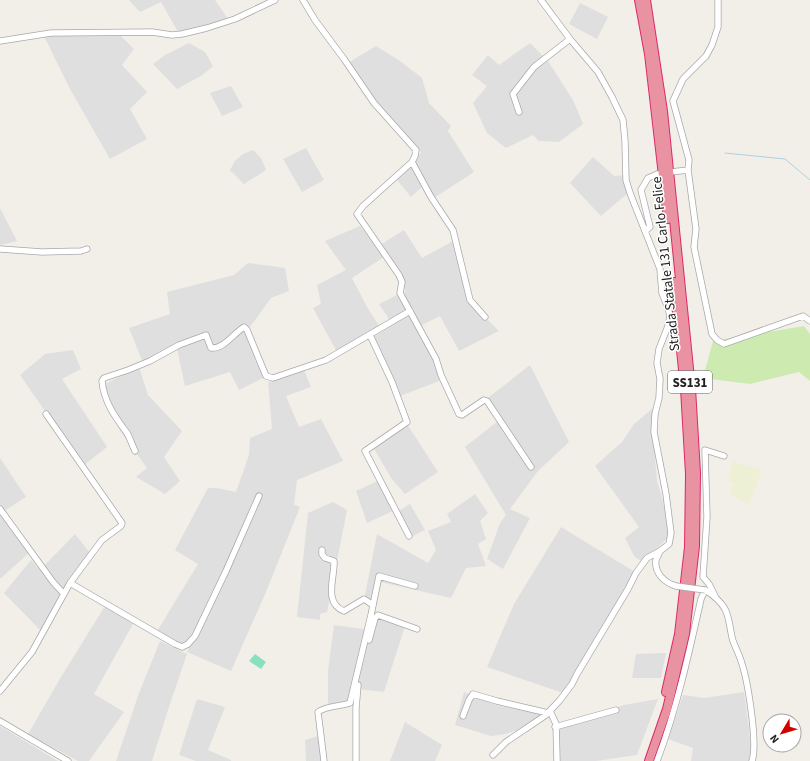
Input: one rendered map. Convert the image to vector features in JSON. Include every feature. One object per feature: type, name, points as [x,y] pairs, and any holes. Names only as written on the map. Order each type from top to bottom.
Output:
[{"type":"highway","name":"Strada Statale 131 Carlo Felice","points":[[639,0],[650,61],[670,241],[685,389],[690,474],[689,547],[679,634],[662,709],[643,761]]},
{"type":"highway","name":"Strada Statale 131 Carlo Felice","points":[[646,0],[663,111],[691,388],[696,473],[695,546],[685,634],[667,709],[649,761]]},
{"type":"street","points":[[0,41],[51,33],[152,32],[172,35],[182,34],[235,19],[275,0]]},
{"type":"street","points":[[303,0],[314,20],[344,59],[374,103],[416,150],[412,162],[357,214],[399,275],[402,282],[400,292],[436,359],[441,375],[459,414],[462,415],[484,400],[487,401],[532,467]]},
{"type":"street","points":[[492,755],[506,742],[549,712],[572,684],[636,573],[647,558],[669,544],[671,533],[666,494],[654,432],[660,379],[657,363],[659,349],[668,326],[670,316],[662,293],[660,269],[626,180],[625,141],[622,120],[612,97],[598,72],[570,39],[541,0]]},
{"type":"street","points":[[718,0],[718,27],[712,45],[706,56],[683,79],[673,101],[689,160],[688,170],[696,229],[694,247],[712,334],[717,340],[724,344],[803,316],[810,321]]},
{"type":"street","points":[[519,112],[513,94],[534,67],[570,39]]},
{"type":"street","points":[[412,162],[431,197],[453,230],[470,300],[485,317]]},
{"type":"street","points":[[671,172],[688,170]]},
{"type":"street","points":[[645,231],[650,227],[641,190],[648,178],[660,173]]},
{"type":"street","points":[[0,249],[42,252],[80,251],[87,249]]},
{"type":"street","points":[[135,451],[128,434],[120,425],[108,404],[103,389],[102,381],[104,378],[150,361],[179,345],[206,335],[211,348],[214,349],[222,346],[236,332],[244,327],[247,330],[266,376],[273,378],[326,360],[410,310]]},
{"type":"street","points":[[370,335],[392,382],[407,422],[365,451],[409,536]]},
{"type":"street","points":[[0,690],[32,652],[70,583],[102,540],[121,526],[122,522],[46,414]]},
{"type":"street","points":[[724,456],[705,450],[707,517],[703,577],[724,608],[742,665],[747,687],[754,739],[754,757],[752,761]]},
{"type":"street","points":[[70,583],[125,616],[182,647],[188,644],[195,636],[259,496]]},
{"type":"street","points":[[0,509],[53,582],[64,594]]},
{"type":"street","points":[[322,550],[322,554],[325,558],[334,561],[331,593],[332,599],[338,608],[344,611],[364,599],[373,605]]},
{"type":"street","points":[[660,551],[656,560],[657,570],[663,579],[669,584],[705,590],[715,596]]},
{"type":"street","points":[[324,761],[318,712],[325,707],[340,706],[350,703],[379,576],[415,586]]},
{"type":"street","points":[[657,761],[688,659],[701,598],[705,590]]},
{"type":"street","points":[[356,761],[357,690],[375,618],[378,615],[417,629]]},
{"type":"street","points":[[463,716],[473,694],[497,701],[549,712],[556,724],[557,761]]},
{"type":"street","points":[[556,728],[616,710]]},
{"type":"street","points":[[0,721],[58,758],[68,761]]},
{"type":"shaded area","points":[[129,0],[215,0],[228,19],[190,31],[178,32],[161,2],[140,12]]},
{"type":"shaded area","points":[[580,3],[608,17],[597,39],[569,24]]},
{"type":"shaded area","points":[[119,34],[134,49],[122,65],[147,92],[130,109],[147,139],[110,159],[70,89],[44,36]]},
{"type":"shaded area","points":[[189,43],[205,52],[213,66],[201,76],[177,89],[153,64],[165,55]]},
{"type":"shaded area","points":[[530,43],[548,61],[573,100],[583,124],[559,142],[539,141],[533,135],[506,148],[487,133],[473,103],[487,86],[472,75],[488,55],[499,65]]},
{"type":"shaded area","points":[[376,46],[400,61],[422,78],[429,103],[451,126],[448,131],[474,172],[434,198],[424,185],[411,197],[397,180],[416,160],[421,152],[372,98],[348,63]]},
{"type":"shaded area","points":[[231,86],[243,107],[222,116],[210,93]]},
{"type":"shaded area","points":[[306,148],[324,180],[302,192],[283,159]]},
{"type":"shaded area","points":[[253,150],[261,158],[266,170],[244,184],[230,170],[235,161],[243,154]]},
{"type":"shaded area","points":[[593,157],[614,176],[625,175],[628,193],[601,216],[570,183]]},
{"type":"shaded area","points":[[0,208],[17,241],[0,245]]},
{"type":"shaded area","points":[[360,226],[384,257],[352,278],[367,307],[380,327],[337,352],[313,308],[321,304],[317,285],[346,270],[325,241]]},
{"type":"shaded area","points":[[404,230],[422,258],[453,241],[468,300],[499,331],[459,351],[440,316],[420,326],[405,299],[405,289],[400,272],[380,245]]},
{"type":"shaded area","points":[[248,263],[285,268],[289,291],[271,298],[247,331],[265,377],[239,390],[230,372],[185,386],[176,344],[143,363],[129,328],[170,314],[167,292],[234,275]]},
{"type":"shaded area","points":[[397,295],[435,357],[442,380],[400,396],[372,338],[393,325],[379,304]]},
{"type":"shaded area","points":[[73,350],[81,369],[62,379],[107,447],[83,466],[20,375],[45,354]]},
{"type":"shaded area","points":[[530,365],[569,442],[538,471],[510,509],[530,518],[503,569],[487,559],[500,523],[506,515],[465,447],[498,421],[484,401]]},
{"type":"shaded area","points":[[139,367],[148,395],[182,431],[164,457],[180,481],[165,494],[136,477],[147,468],[120,431],[99,387]]},
{"type":"shaded area","points":[[304,370],[311,387],[286,396],[299,427],[321,419],[343,461],[297,480],[294,505],[300,507],[266,592],[231,671],[187,652],[189,649],[156,633],[198,564],[175,550],[208,488],[217,488],[236,492],[249,455],[250,438],[272,429],[268,382]]},
{"type":"shaded area","points":[[653,408],[653,433],[657,481],[671,529],[670,536],[642,562],[634,556],[625,538],[639,527],[595,466],[622,442],[634,424]]},
{"type":"shaded area","points":[[407,424],[438,472],[405,494],[391,478],[373,447]]},
{"type":"shaded area","points":[[0,458],[26,497],[4,511],[0,505]]},
{"type":"shaded area","points":[[380,480],[395,510],[367,523],[356,491]]},
{"type":"shaded area","points":[[475,494],[488,513],[480,521],[486,539],[478,544],[486,566],[466,568],[451,598],[380,582],[375,604],[364,600],[377,534],[428,563],[436,550],[428,531],[451,522],[447,514]]},
{"type":"shaded area","points":[[333,502],[347,510],[327,612],[320,614],[320,620],[297,617],[308,513]]},
{"type":"shaded area","points":[[410,504],[425,530],[407,539],[395,513]]},
{"type":"shaded area","points":[[2,515],[29,553],[0,579],[0,516]]},
{"type":"shaded area","points":[[561,527],[635,572],[581,666],[563,693],[487,667],[514,604]]},
{"type":"shaded area","points":[[75,534],[90,553],[41,631],[4,593],[31,560],[40,570]]},
{"type":"shaded area","points":[[105,606],[134,622],[94,694],[124,712],[89,761],[78,761],[28,734]]},
{"type":"shaded area","points":[[376,614],[405,626],[384,692],[357,689],[355,705],[328,706],[328,671],[334,625],[371,630]]},
{"type":"shaded area","points":[[160,641],[187,654],[152,761],[116,761],[139,693]]},
{"type":"shaded area","points":[[666,653],[661,678],[632,678],[636,654]]},
{"type":"shaded area","points":[[464,692],[500,706],[547,714],[525,728],[505,734],[491,736],[455,725]]},
{"type":"shaded area","points":[[744,692],[752,753],[750,761],[691,761],[693,748],[668,739],[683,695],[704,698]]},
{"type":"shaded area","points":[[197,699],[225,707],[208,750],[231,761],[196,761],[179,755]]},
{"type":"shaded area","points":[[658,699],[637,755],[596,761],[557,761],[555,729],[624,705]]},
{"type":"shaded area","points":[[405,722],[442,745],[435,761],[390,761]]},
{"type":"shaded area","points":[[0,726],[58,761],[0,761]]},
{"type":"shaded area","points":[[321,735],[324,761],[306,761],[305,740]]},
{"type":"green space","points":[[804,326],[810,334],[810,381],[799,372],[750,384],[703,378],[713,341]]},
{"type":"green space","points":[[732,461],[762,470],[749,505],[730,495],[733,483],[728,481]]},
{"type":"green space","points":[[255,654],[266,662],[261,669],[249,661]]},
{"type":"waterway","points":[[725,153],[785,159],[810,180]]}]
